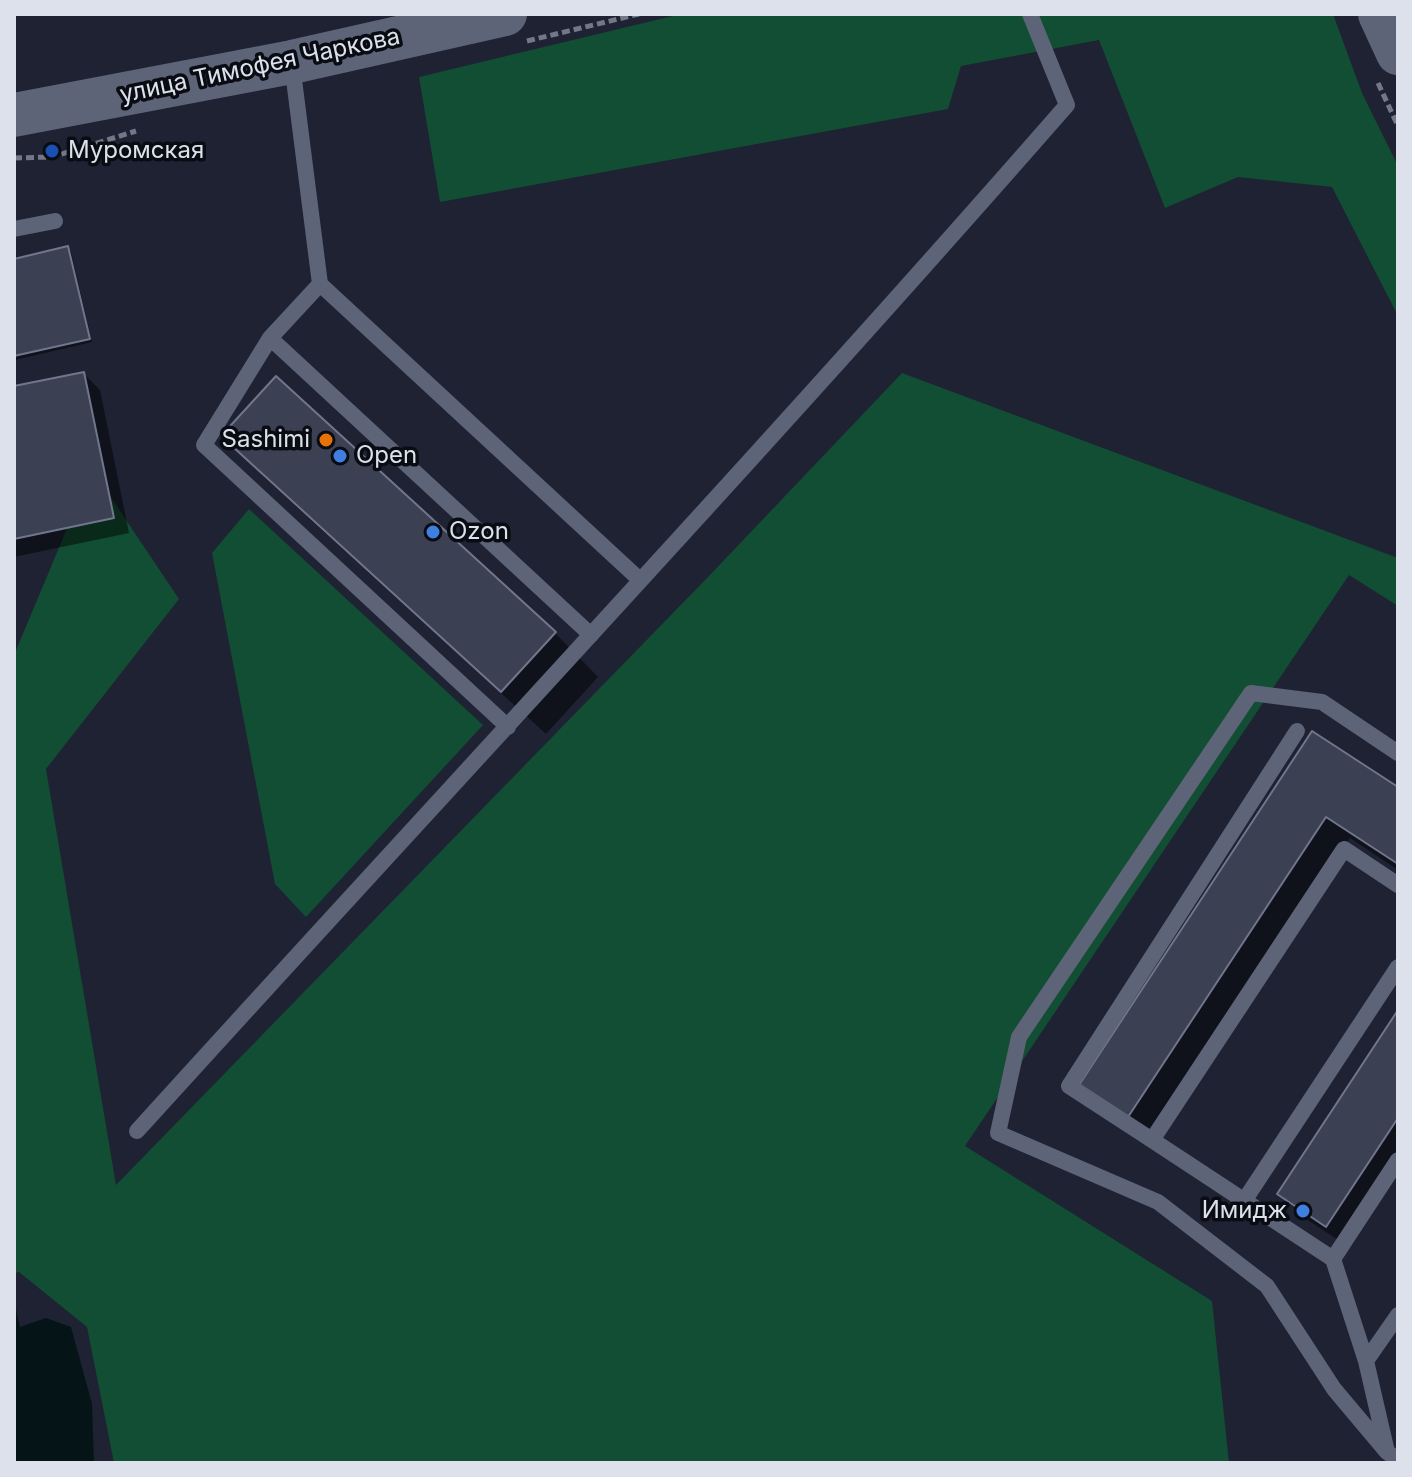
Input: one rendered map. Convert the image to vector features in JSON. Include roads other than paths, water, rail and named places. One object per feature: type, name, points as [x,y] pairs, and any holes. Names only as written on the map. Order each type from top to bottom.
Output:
[{"type":"main road","name":"улица Тимофея Чаркова","points":[[14,115],[292,62],[505,14]]},
{"type":"main road","points":[[1380,14],[1398,53]]},
{"type":"lane","points":[[137,1131],[508,727],[949,240],[1067,105],[1030,14]]},
{"type":"lane","points":[[292,62],[320,284],[640,580]]},
{"type":"lane","points":[[14,229],[55,221]]},
{"type":"lane","points":[[320,284],[270,338],[204,445],[508,727]]},
{"type":"lane","points":[[270,338],[591,635]]},
{"type":"lane","points":[[1393,1456],[1334,1389],[1267,1286],[1158,1202],[998,1133],[1019,1037],[1251,693],[1322,702],[1398,753]]},
{"type":"lane","points":[[1297,731],[1069,1086],[1333,1259],[1393,1456]]},
{"type":"lane","points":[[1152,1140],[1344,849],[1398,885]]},
{"type":"lane","points":[[1244,1201],[1398,967]]},
{"type":"lane","points":[[1333,1259],[1398,1160]]},
{"type":"lane","points":[[1366,1361],[1398,1315]]},
{"type":"place","name":"Муромская","points":[[52,151]]},
{"type":"place","name":"Sashimi","points":[[326,440]]},
{"type":"place","name":"Open","points":[[340,456]]},
{"type":"place","name":"Ozon","points":[[433,532]]},
{"type":"place","name":"Имидж","points":[[1303,1211]]}]
